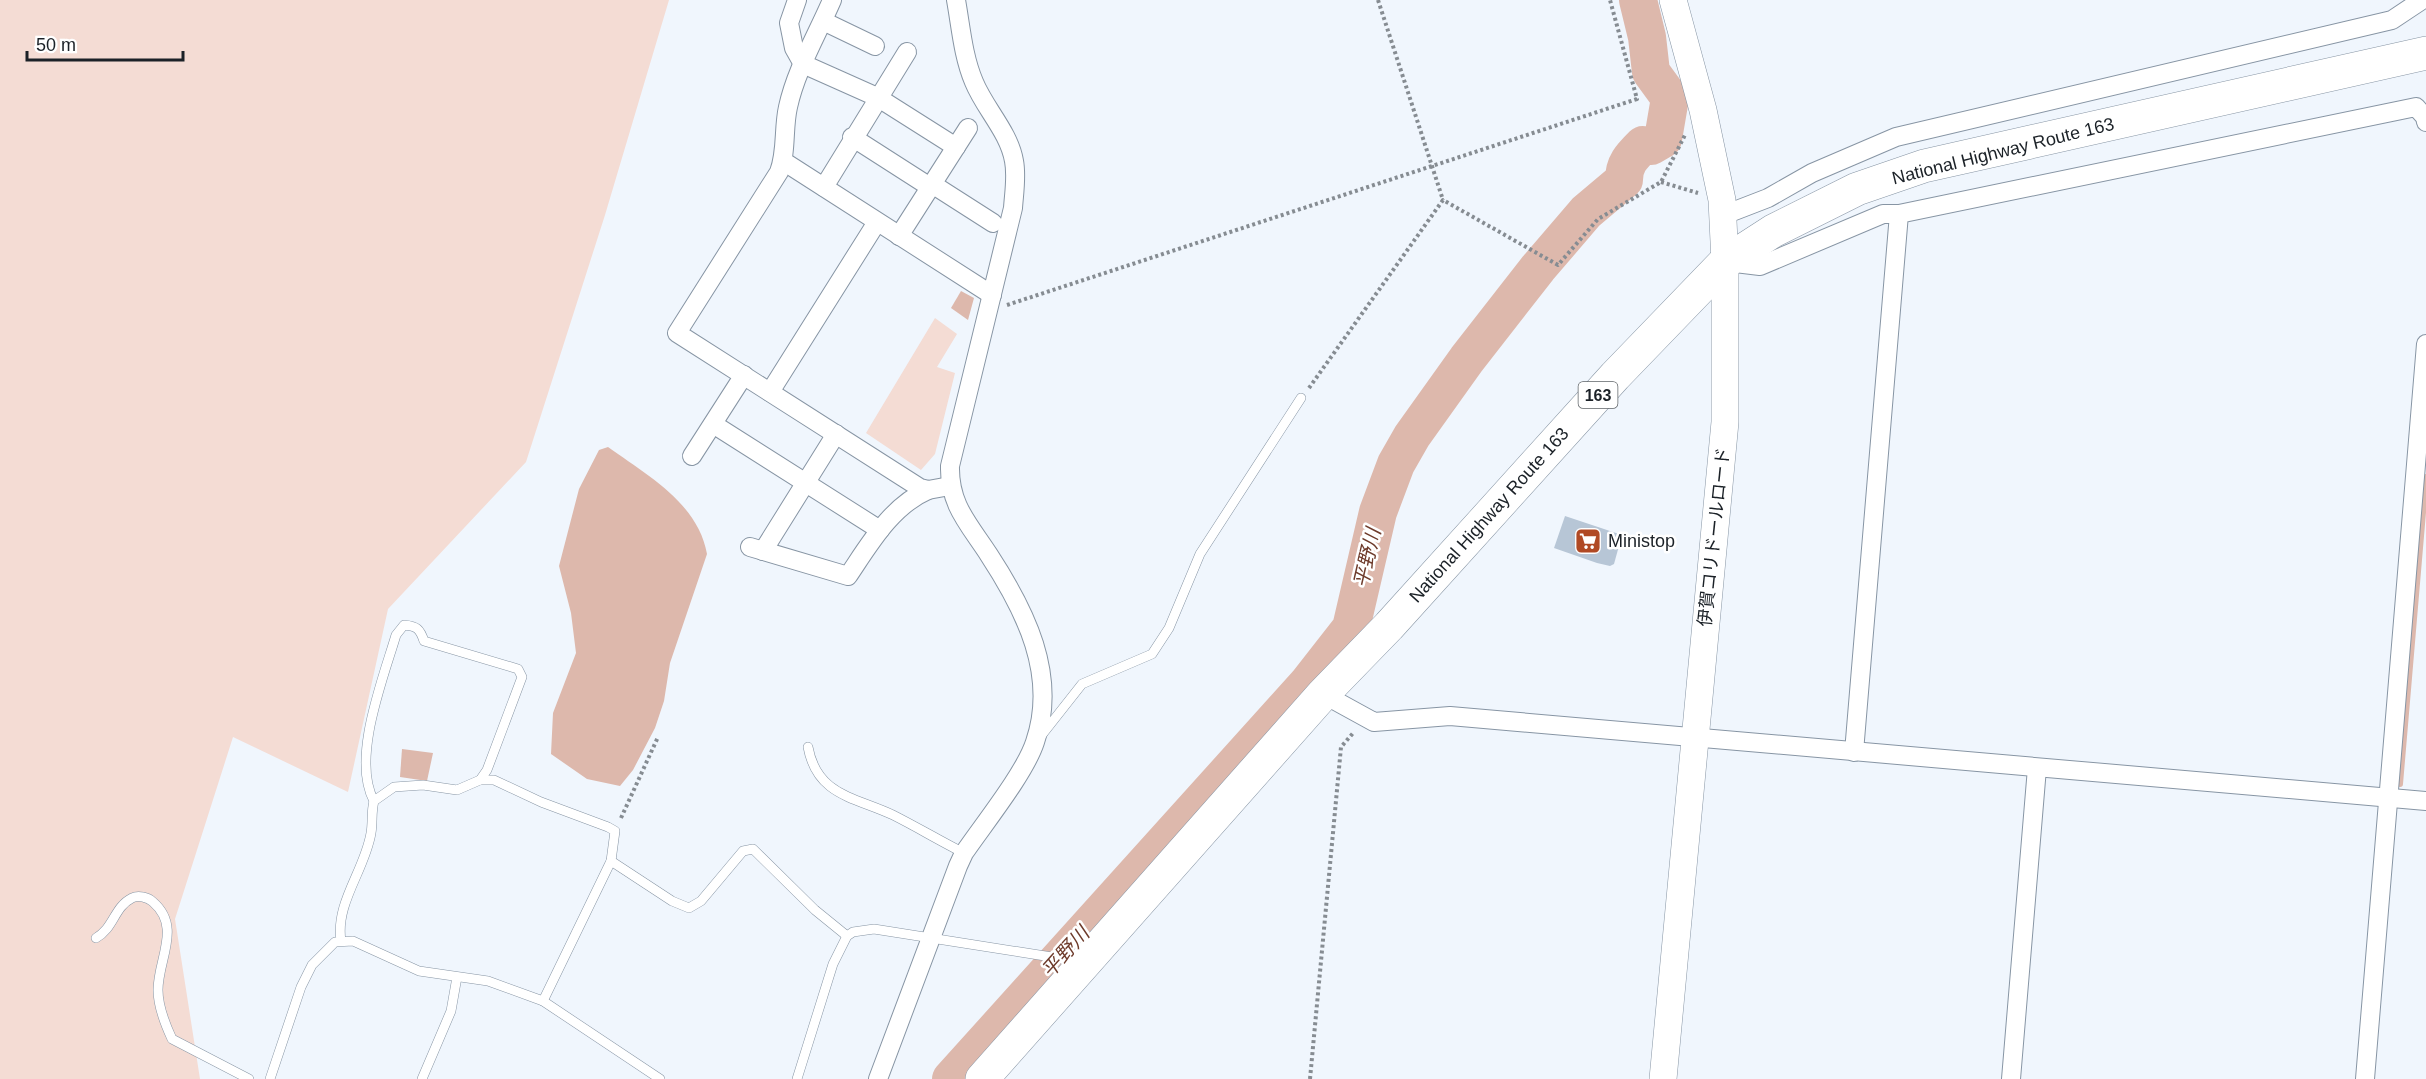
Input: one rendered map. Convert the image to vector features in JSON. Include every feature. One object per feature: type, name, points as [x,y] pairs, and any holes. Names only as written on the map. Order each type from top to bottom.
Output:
[{"type":"highway","name":"National Highway Route 163","points":[[982,1079],[1078,961],[1323,694],[1389,626],[1615,376],[1725,262],[1773,231],[1857,189],[1924,166],[2426,53]]},
{"type":"street","points":[[796,0],[789,23],[794,48],[803,64],[877,97],[956,147]]},
{"type":"street","points":[[832,0],[803,64],[787,109],[783,161],[738,239],[677,333],[920,488],[928,490]]},
{"type":"street","points":[[878,1079],[963,853],[1025,763],[1035,743],[1043,707],[1040,662],[1014,592],[955,504],[950,486],[950,466],[1013,208],[1014,162],[1010,146],[975,85],[966,62],[956,0]]},
{"type":"street","name":"伊賀コリドールロード","points":[[1663,1079],[1725,422],[1723,208],[1703,110],[1673,0]]},
{"type":"street","points":[[1723,208],[1768,198],[1812,173],[1896,137],[2392,20],[2422,0]]},
{"type":"street","points":[[823,21],[875,46]]},
{"type":"street","points":[[824,187],[852,137],[907,52]]},
{"type":"street","points":[[1725,262],[1760,266],[1883,214],[1899,214],[2416,107],[2425,117],[2426,123]]},
{"type":"street","points":[[899,236],[968,128]]},
{"type":"street","points":[[852,137],[993,223]]},
{"type":"street","points":[[783,161],[899,236],[991,303]]},
{"type":"street","points":[[1854,752],[1899,214]]},
{"type":"street","points":[[770,392],[877,222]]},
{"type":"street","points":[[2365,1079],[2426,344]]},
{"type":"street","points":[[692,456],[744,375]]},
{"type":"street","points":[[713,424],[879,530]]},
{"type":"street","points":[[836,434],[804,484],[756,549],[848,576],[879,530],[916,495],[950,486]]},
{"type":"street","points":[[1323,694],[1374,722],[1450,716],[2426,801]]},
{"type":"street","points":[[2012,1079],[2037,768]]},
{"type":"lane","points":[[1035,743],[1082,684],[1152,654],[1169,628],[1200,554],[1301,399]]},
{"type":"lane","points":[[374,801],[367,788],[368,740],[396,635],[404,625],[414,626],[421,630],[424,641],[440,648],[518,669],[522,677],[487,770],[480,780]]},
{"type":"lane","points":[[808,747],[811,765],[835,790],[894,816],[963,853]]},
{"type":"lane","points":[[341,941],[339,932],[345,905],[371,833],[370,815],[374,801],[394,787],[423,785],[457,790],[480,780],[494,780],[541,802],[615,831],[611,861],[543,1001]]},
{"type":"lane","points":[[611,861],[672,901],[689,908],[701,901],[743,851],[753,849],[815,910],[847,936]]},
{"type":"lane","points":[[96,938],[104,933],[114,921],[120,905],[134,896],[149,899],[159,907],[166,921],[168,937],[158,988],[160,1005],[172,1039],[249,1079]]},
{"type":"lane","points":[[797,1079],[833,964],[847,936],[853,932],[874,929],[1078,961]]},
{"type":"lane","points":[[270,1079],[301,987],[312,965],[336,942],[341,941],[353,941],[419,971],[488,981],[543,1001],[660,1079]]},
{"type":"lane","points":[[422,1079],[451,1011],[457,976]]},
{"type":"path","points":[[1378,0],[1443,200],[1558,265],[1598,219],[1661,182],[1684,137],[1703,110]]},
{"type":"path","points":[[991,303],[1433,166],[1637,99],[1610,0]]},
{"type":"path","points":[[1661,182],[1723,208]]},
{"type":"path","points":[[1301,399],[1443,200]]},
{"type":"path","points":[[1310,1079],[1341,747],[1354,733],[1374,722]]},
{"type":"path","points":[[615,831],[658,737]]},
{"type":"shaded area","points":[[0,0],[669,0],[605,215],[526,462],[388,609],[348,792],[233,737],[175,919],[200,1079],[0,1079]]},
{"type":"shaded area","points":[[961,291],[974,298],[968,320],[951,308]]},
{"type":"shaded area","points":[[935,318],[957,334],[937,367],[955,373],[935,454],[921,470],[866,433]]},
{"type":"shaded area","points":[[608,447],[654,480],[682,505],[702,536],[707,554],[670,663],[664,701],[655,728],[633,770],[620,786],[587,779],[551,754],[553,713],[576,653],[571,613],[559,566],[579,489],[599,450]]},
{"type":"shaded area","points":[[402,749],[433,753],[427,781],[400,777]]},
{"type":"building","name":"Ministop","points":[[1565,516],[1622,535],[1614,564],[1610,566],[1597,563],[1554,548]]},
{"type":"waterway","name":"平野川","points":[[951,1079],[1308,683],[1351,628],[1378,512],[1396,464],[1412,436],[1467,359],[1538,268],[1586,212],[1624,180],[1627,165],[1639,149],[1643,145],[1651,146],[1663,139],[1670,98],[1651,72],[1647,37],[1638,0]]},
{"type":"waterway","points":[[2400,784],[2426,477]]},
{"type":"place","name":"Ministop","points":[[1588,541]]}]
